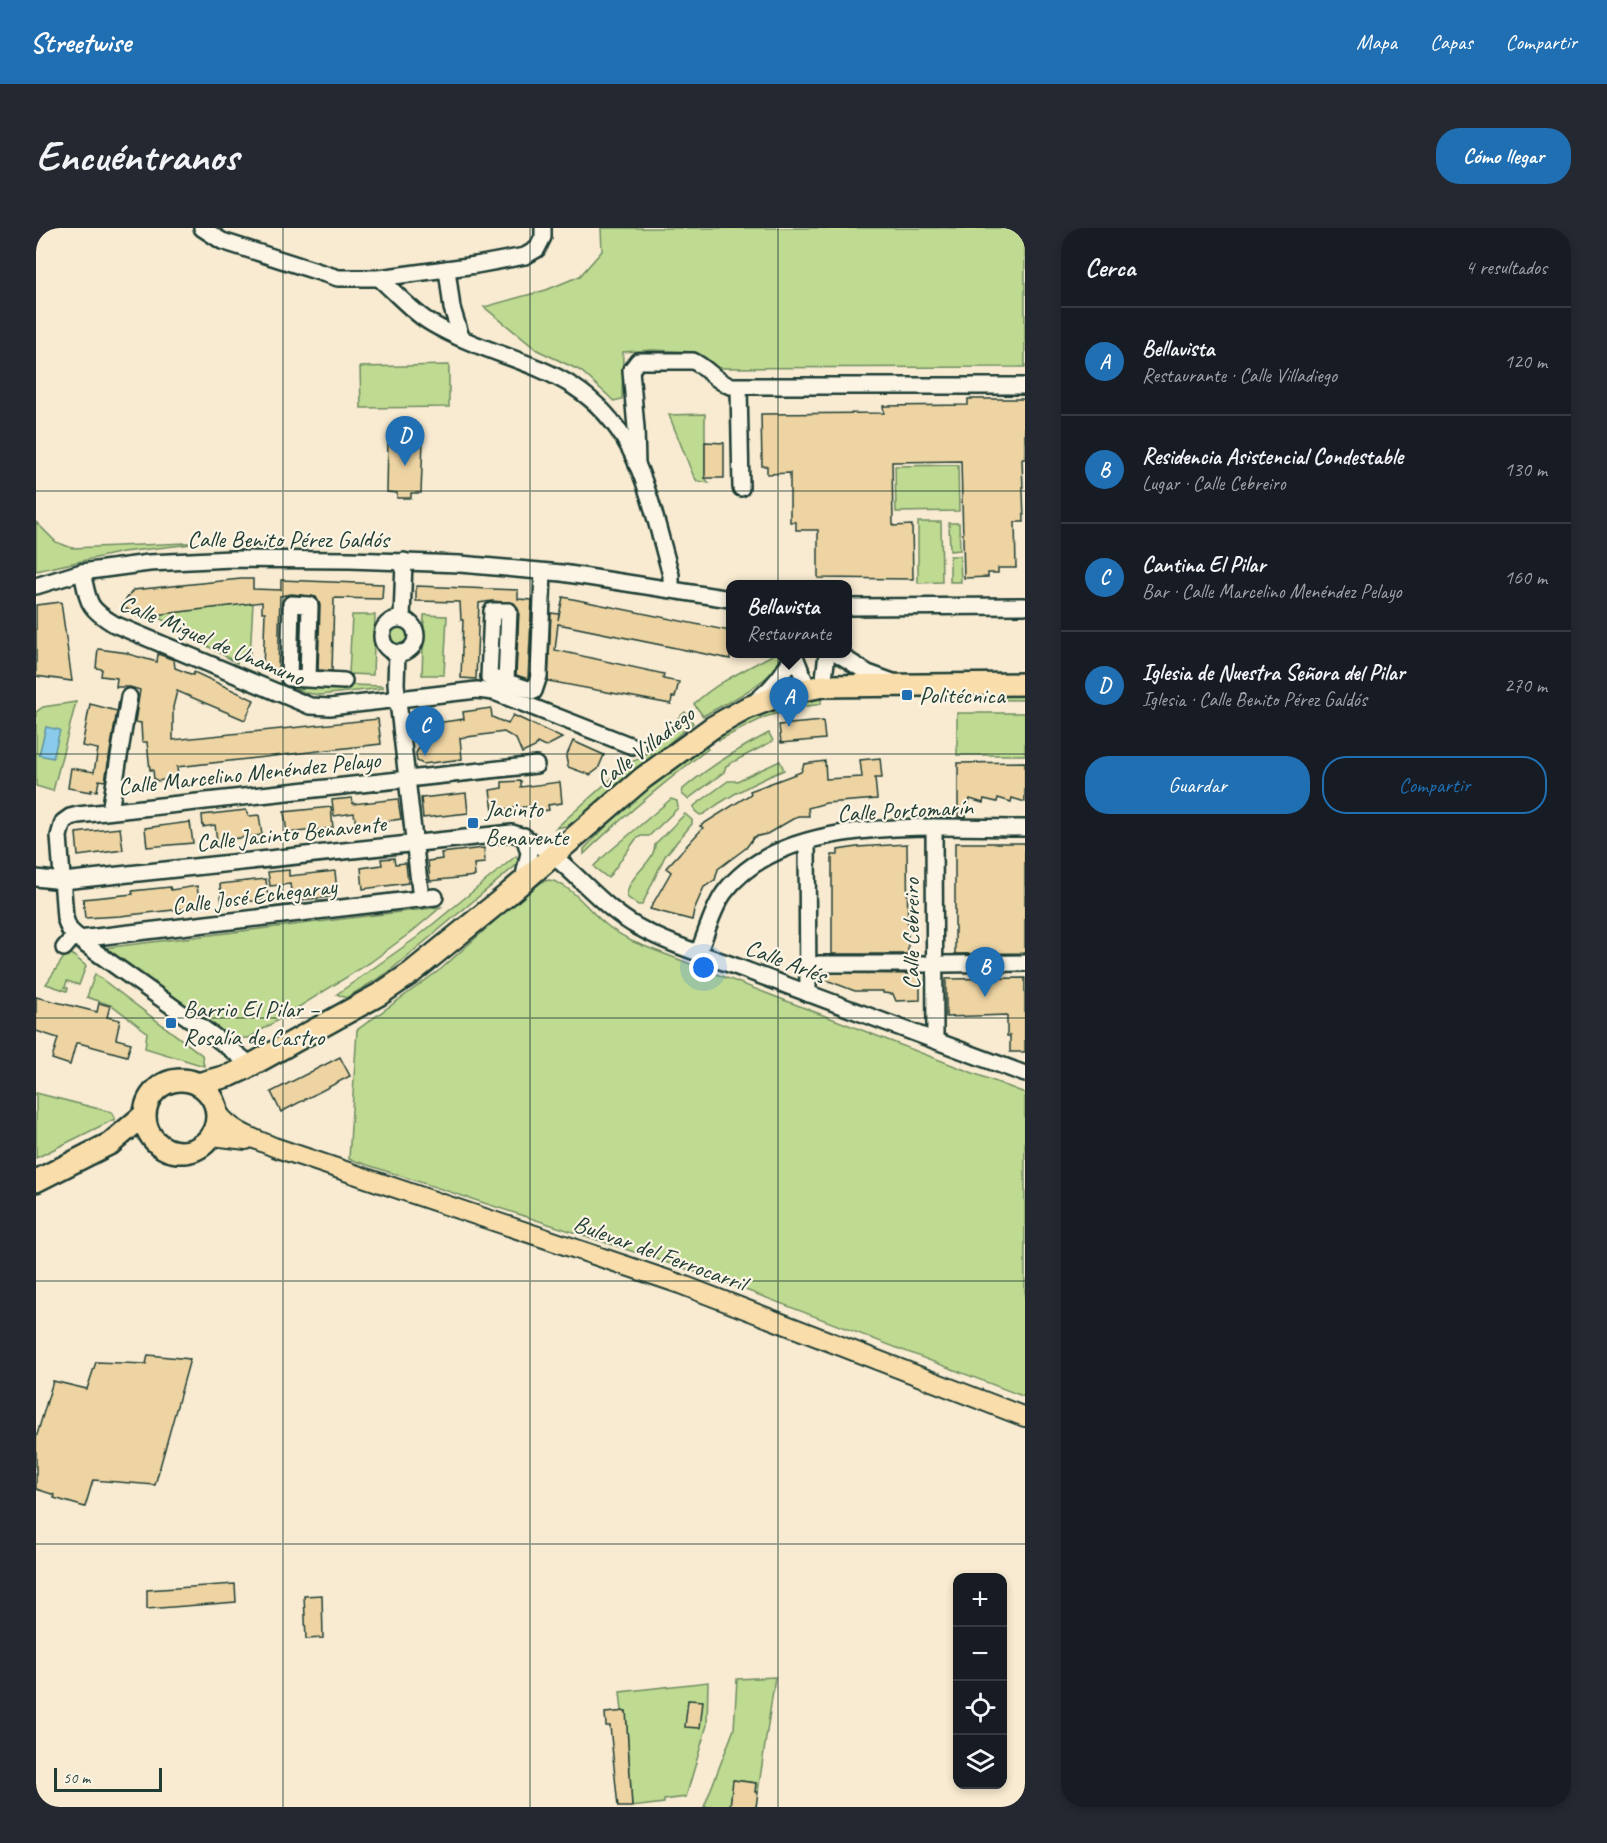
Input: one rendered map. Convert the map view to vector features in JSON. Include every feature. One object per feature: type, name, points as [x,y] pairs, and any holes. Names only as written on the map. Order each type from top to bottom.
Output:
[{"type":"highway","name":"Calle Villadiego","points":[[198,1084],[231,1075],[380,994],[411,973],[643,778],[713,727],[747,708],[784,694],[815,688],[899,684],[1025,684]]},
{"type":"highway","points":[[216,1107],[208,1091],[198,1084],[186,1080],[174,1080],[162,1084],[147,1103],[144,1115],[146,1127],[159,1146],[170,1151],[182,1153],[193,1151],[204,1145],[212,1137],[216,1126],[216,1107],[231,1075]]},
{"type":"highway","points":[[36,1181],[111,1143],[144,1115]]},
{"type":"highway","points":[[111,1143],[154,1140]]},
{"type":"main road","name":"Bulevar del Ferrocarril","points":[[216,1107],[226,1124],[274,1147],[680,1284],[1025,1417]]},
{"type":"main road","name":"Bulevar del Ferrocarril","points":[[212,1137],[241,1139],[274,1147]]},
{"type":"street","points":[[202,228],[222,242],[338,278],[379,278],[525,256],[537,249],[543,237],[543,228]]},
{"type":"street","points":[[447,269],[452,308],[461,337]]},
{"type":"street","points":[[379,278],[430,323],[495,352],[549,372],[582,391],[630,449],[647,493],[668,565],[671,589]]},
{"type":"street","points":[[637,465],[631,370],[638,361],[693,361],[730,387],[1025,386]]},
{"type":"street","points":[[739,387],[741,488]]},
{"type":"street","name":"Calle Benito Pérez Galdós","points":[[36,586],[82,572],[149,563],[232,560],[404,561],[591,576],[726,598]]},
{"type":"street","points":[[402,619],[404,561]]},
{"type":"street","name":"Calle Miguel de Unamuno","points":[[82,572],[89,603],[97,614],[114,624],[310,706],[330,707],[477,690],[500,684],[632,746]]},
{"type":"street","points":[[500,684],[534,691],[539,676],[543,572]]},
{"type":"street","points":[[852,607],[1025,606]]},
{"type":"street","points":[[402,619],[413,627],[416,637],[409,650],[397,653],[388,650],[382,641],[382,635],[390,622],[402,619]]},
{"type":"street","points":[[397,653],[398,698],[414,842]]},
{"type":"street","points":[[747,708],[774,686],[784,674],[792,658]]},
{"type":"street","points":[[796,658],[815,688]]},
{"type":"street","points":[[815,688],[826,658]]},
{"type":"street","points":[[844,658],[868,673],[899,684]]},
{"type":"street","name":"Calle Miguel de Unamuno","points":[[308,679],[344,681]]},
{"type":"street","points":[[110,811],[129,697]]},
{"type":"street","name":"Calle Marcelino Menéndez Pelayo","points":[[63,881],[59,836],[63,822],[78,815],[537,765]]},
{"type":"street","name":"Calle Cebreiro","points":[[933,827],[935,1040]]},
{"type":"street","name":"Calle Portomarín","points":[[699,951],[716,905],[740,876],[762,859],[807,842],[854,832],[895,828],[1025,828]]},
{"type":"street","name":"Calle Jacinto Benavente","points":[[36,878],[63,881],[497,833],[524,836],[552,855]]},
{"type":"street","points":[[524,836],[529,853],[524,880]]},
{"type":"street","name":"Calle José Echegaray","points":[[77,937],[428,898],[414,842]]},
{"type":"street","points":[[807,842],[808,994]]},
{"type":"street","name":"Calle Arlés","points":[[552,855],[617,914],[639,928],[808,994],[1025,1074]]},
{"type":"street","points":[[63,881],[66,924],[77,937],[250,1065]]},
{"type":"street","points":[[63,948],[77,937]]},
{"type":"street","points":[[943,964],[1025,963]]},
{"type":"street","points":[[819,964],[925,964]]},
{"type":"green space","points":[[601,228],[1025,228],[1025,367],[716,368],[696,352],[653,350],[623,352],[622,399],[614,401],[581,371],[537,350],[484,307],[546,290],[580,276],[602,251]]},
{"type":"green space","points":[[449,365],[449,407],[361,408],[360,367]]},
{"type":"green space","points":[[705,414],[705,478],[709,483],[697,481],[693,475],[669,415]]},
{"type":"green space","points":[[958,465],[959,511],[896,512],[895,466]]},
{"type":"green space","points":[[36,522],[56,542],[72,548],[209,542],[123,552],[36,571]]},
{"type":"green space","points":[[918,522],[941,522],[942,582],[918,583]]},
{"type":"green space","points":[[949,523],[959,523],[960,550],[950,551]]},
{"type":"green space","points":[[950,556],[960,556],[961,582],[950,582]]},
{"type":"green space","points":[[253,603],[250,656],[239,656],[237,663],[154,615]]},
{"type":"green space","points":[[294,609],[306,609],[304,675],[292,675]]},
{"type":"green space","points":[[352,615],[375,615],[373,675],[349,674]]},
{"type":"green space","points":[[424,615],[447,616],[444,675],[422,675]]},
{"type":"green space","points":[[399,626],[406,629],[409,636],[406,643],[399,646],[392,643],[389,636],[392,629]]},
{"type":"green space","points":[[767,658],[779,658],[778,663],[762,681],[703,716],[694,704],[722,682]]},
{"type":"green space","points":[[289,683],[383,686],[383,688],[320,695],[306,693],[290,686]]},
{"type":"green space","points":[[923,693],[1025,694],[1025,700],[923,699]]},
{"type":"green space","points":[[821,698],[821,704],[795,708],[765,717],[719,740],[716,736],[767,713]]},
{"type":"green space","points":[[76,702],[53,791],[36,786],[36,712],[43,707]]},
{"type":"green space","points":[[685,712],[693,723],[579,818],[566,826],[556,828],[630,762],[646,755],[660,734]]},
{"type":"green space","points":[[957,713],[1025,713],[1025,755],[957,755]]},
{"type":"green space","points":[[769,733],[773,741],[726,766],[724,772],[688,799],[682,794],[683,789],[714,765]]},
{"type":"green space","points":[[704,744],[708,749],[644,800],[584,854],[584,849],[627,807]]},
{"type":"green space","points":[[780,761],[784,770],[743,789],[704,814],[700,815],[695,811],[694,806],[728,781],[737,781]]},
{"type":"green space","points":[[671,799],[677,801],[678,808],[649,836],[636,839],[608,878],[595,868],[594,866],[603,857]]},
{"type":"green space","points":[[685,814],[692,820],[692,824],[665,856],[642,905],[638,905],[627,897],[631,883],[650,858],[655,844]]},
{"type":"green space","points":[[516,856],[520,862],[386,974],[346,998],[337,994],[416,938]]},
{"type":"green space","points":[[549,880],[565,887],[608,926],[631,941],[1025,1093],[1025,1397],[717,1279],[349,1159],[357,1030],[441,969],[517,901],[542,882]]},
{"type":"green space","points":[[441,907],[371,962],[249,1038],[224,1038],[103,948]]},
{"type":"green space","points":[[68,951],[86,966],[79,985],[67,981],[65,987],[68,988],[67,991],[46,984]]},
{"type":"green space","points":[[95,974],[202,1055],[204,1066],[145,1048],[147,1032],[113,1006],[87,997]]},
{"type":"green space","points":[[36,1093],[111,1112],[115,1119],[36,1158]]},
{"type":"green space","points":[[775,1677],[758,1792],[755,1792],[756,1783],[734,1780],[730,1807],[704,1807],[734,1729],[737,1679]]},
{"type":"green space","points":[[708,1682],[707,1725],[686,1797],[664,1800],[664,1803],[632,1807],[626,1711],[622,1711],[620,1692]]},
{"type":"water","points":[[46,727],[60,730],[53,758],[39,755]]},
{"type":"building","points":[[968,399],[1025,399],[1025,459],[1022,459],[1024,522],[1015,522],[1016,568],[998,568],[998,573],[988,573],[988,577],[964,578],[961,461],[892,462],[893,526],[912,525],[913,579],[818,578],[818,530],[796,530],[796,522],[790,522],[790,473],[767,474],[767,466],[762,466],[761,414],[884,413],[883,406],[968,405]]},
{"type":"building","points":[[403,431],[412,433],[416,440],[423,440],[421,493],[411,493],[411,498],[397,498],[397,493],[387,492],[388,439],[400,439]]},
{"type":"building","points":[[705,442],[724,443],[724,478],[705,478]]},
{"type":"building","points":[[253,579],[253,589],[281,590],[281,580],[383,584],[382,599],[334,598],[332,671],[318,670],[320,605],[316,597],[292,594],[280,596],[278,671],[263,670],[265,612],[262,612],[262,602],[138,617],[122,605],[133,590]]},
{"type":"building","points":[[416,586],[518,590],[518,599],[532,600],[528,679],[516,675],[519,611],[514,603],[492,601],[479,603],[476,679],[461,678],[463,620],[461,620],[460,602],[416,601]]},
{"type":"building","points":[[563,597],[726,630],[726,658],[730,659],[558,624],[555,650],[664,674],[663,679],[679,682],[671,704],[548,681],[551,613],[559,614],[558,620]]},
{"type":"building","points":[[61,602],[72,681],[36,676],[36,605]]},
{"type":"building","points":[[98,649],[128,653],[157,662],[158,654],[174,660],[175,668],[193,675],[194,672],[254,700],[245,720],[177,691],[173,707],[173,740],[378,719],[381,744],[177,767],[178,777],[158,781],[154,779],[153,770],[150,770],[147,742],[142,742],[141,723],[135,722],[140,690],[116,687],[117,678],[101,676],[102,669],[96,668]]},
{"type":"building","points":[[90,704],[117,711],[105,781],[99,780],[97,791],[91,790],[91,792],[68,788],[71,768],[94,772],[98,749],[82,746]]},
{"type":"building","points":[[491,708],[492,717],[508,724],[513,715],[562,738],[545,747],[537,743],[535,747],[522,753],[516,739],[504,732],[460,738],[462,759],[423,764],[417,761],[416,753],[427,734],[415,736],[413,719],[435,717],[436,723],[464,719],[463,712]]},
{"type":"building","points":[[823,721],[825,739],[781,743],[779,725]]},
{"type":"building","points":[[573,741],[604,755],[598,769],[590,775],[568,767],[566,757]]},
{"type":"building","points":[[880,758],[882,778],[875,778],[877,799],[826,803],[808,808],[809,816],[798,816],[767,834],[754,837],[746,848],[718,869],[715,880],[704,887],[692,920],[650,909],[671,872],[666,868],[703,828],[700,826],[751,794],[750,791],[801,772],[804,764],[825,761],[826,779],[862,777],[860,760]]},
{"type":"building","points":[[1025,762],[1025,802],[1012,798],[1011,802],[998,798],[997,802],[984,799],[983,803],[970,799],[966,817],[958,817],[958,763]]},
{"type":"building","points":[[521,781],[521,787],[560,782],[562,803],[548,805],[549,810],[541,811],[535,806],[493,810],[490,790],[502,788],[502,782]]},
{"type":"building","points":[[466,793],[468,813],[423,818],[421,798]]},
{"type":"building","points":[[352,798],[353,804],[398,799],[401,819],[356,825],[354,813],[334,816],[332,800]]},
{"type":"building","points":[[331,807],[333,828],[287,833],[284,812]]},
{"type":"building","points":[[246,810],[249,816],[259,815],[262,835],[217,841],[215,825],[203,827],[202,815]]},
{"type":"building","points":[[190,822],[193,843],[147,847],[145,828]]},
{"type":"building","points":[[120,828],[123,850],[78,856],[76,833]]},
{"type":"building","points":[[955,843],[1025,843],[1025,953],[955,954]]},
{"type":"building","points":[[907,844],[908,954],[832,954],[832,855],[838,855],[838,850],[857,847]]},
{"type":"building","points":[[484,848],[485,863],[474,864],[475,876],[430,881],[428,861],[442,859],[441,853]]},
{"type":"building","points":[[394,858],[395,864],[406,863],[408,883],[363,889],[361,868],[382,865],[381,859]]},
{"type":"building","points":[[289,870],[289,876],[335,871],[337,892],[330,893],[330,897],[300,900],[299,896],[292,897],[290,884],[270,886],[268,872]]},
{"type":"building","points":[[266,879],[268,899],[222,905],[220,884]]},
{"type":"building","points":[[197,886],[200,907],[85,918],[83,899],[133,894],[132,891],[170,887],[171,890]]},
{"type":"building","points":[[818,973],[920,974],[920,1000],[896,1001],[893,994],[883,993],[883,991],[855,991],[818,977]]},
{"type":"building","points":[[1025,978],[1025,1052],[1010,1052],[1007,1015],[946,1017],[946,979]]},
{"type":"building","points":[[36,997],[97,1012],[99,1003],[110,1006],[107,1017],[120,1020],[116,1039],[131,1043],[127,1056],[76,1043],[70,1065],[52,1059],[58,1038],[36,1031]]},
{"type":"building","points":[[340,1057],[350,1076],[281,1112],[271,1092]]},
{"type":"building","points":[[148,1355],[190,1359],[155,1485],[93,1480],[85,1507],[54,1498],[55,1495],[36,1489],[36,1438],[53,1381],[87,1389],[96,1362],[146,1364]]},
{"type":"building","points":[[235,1584],[236,1602],[147,1609],[147,1590]]},
{"type":"building","points":[[322,1595],[323,1638],[306,1639],[304,1596]]},
{"type":"building","points":[[688,1700],[703,1701],[700,1728],[685,1727]]},
{"type":"building","points":[[626,1711],[632,1807],[618,1807],[610,1726],[606,1726],[605,1713]]},
{"type":"building","points":[[733,1780],[756,1783],[755,1792],[758,1792],[756,1807],[730,1807]]},
{"type":"place","name":"Iglesia de Nuestra Señora del Pilar","points":[[405,466]]},
{"type":"place","name":"Politécnica","points":[[907,695]]},
{"type":"place","name":"Bellavista","points":[[789,727]]},
{"type":"place","name":"Cantina El Pilar","points":[[425,756]]},
{"type":"place","name":"Jacinto Benavente","points":[[473,823]]},
{"type":"place","name":"Residencia Asistencial Condestable","points":[[985,997]]},
{"type":"place","name":"Barrio El Pilar – Rosalía de Castro","points":[[171,1023]]}]
